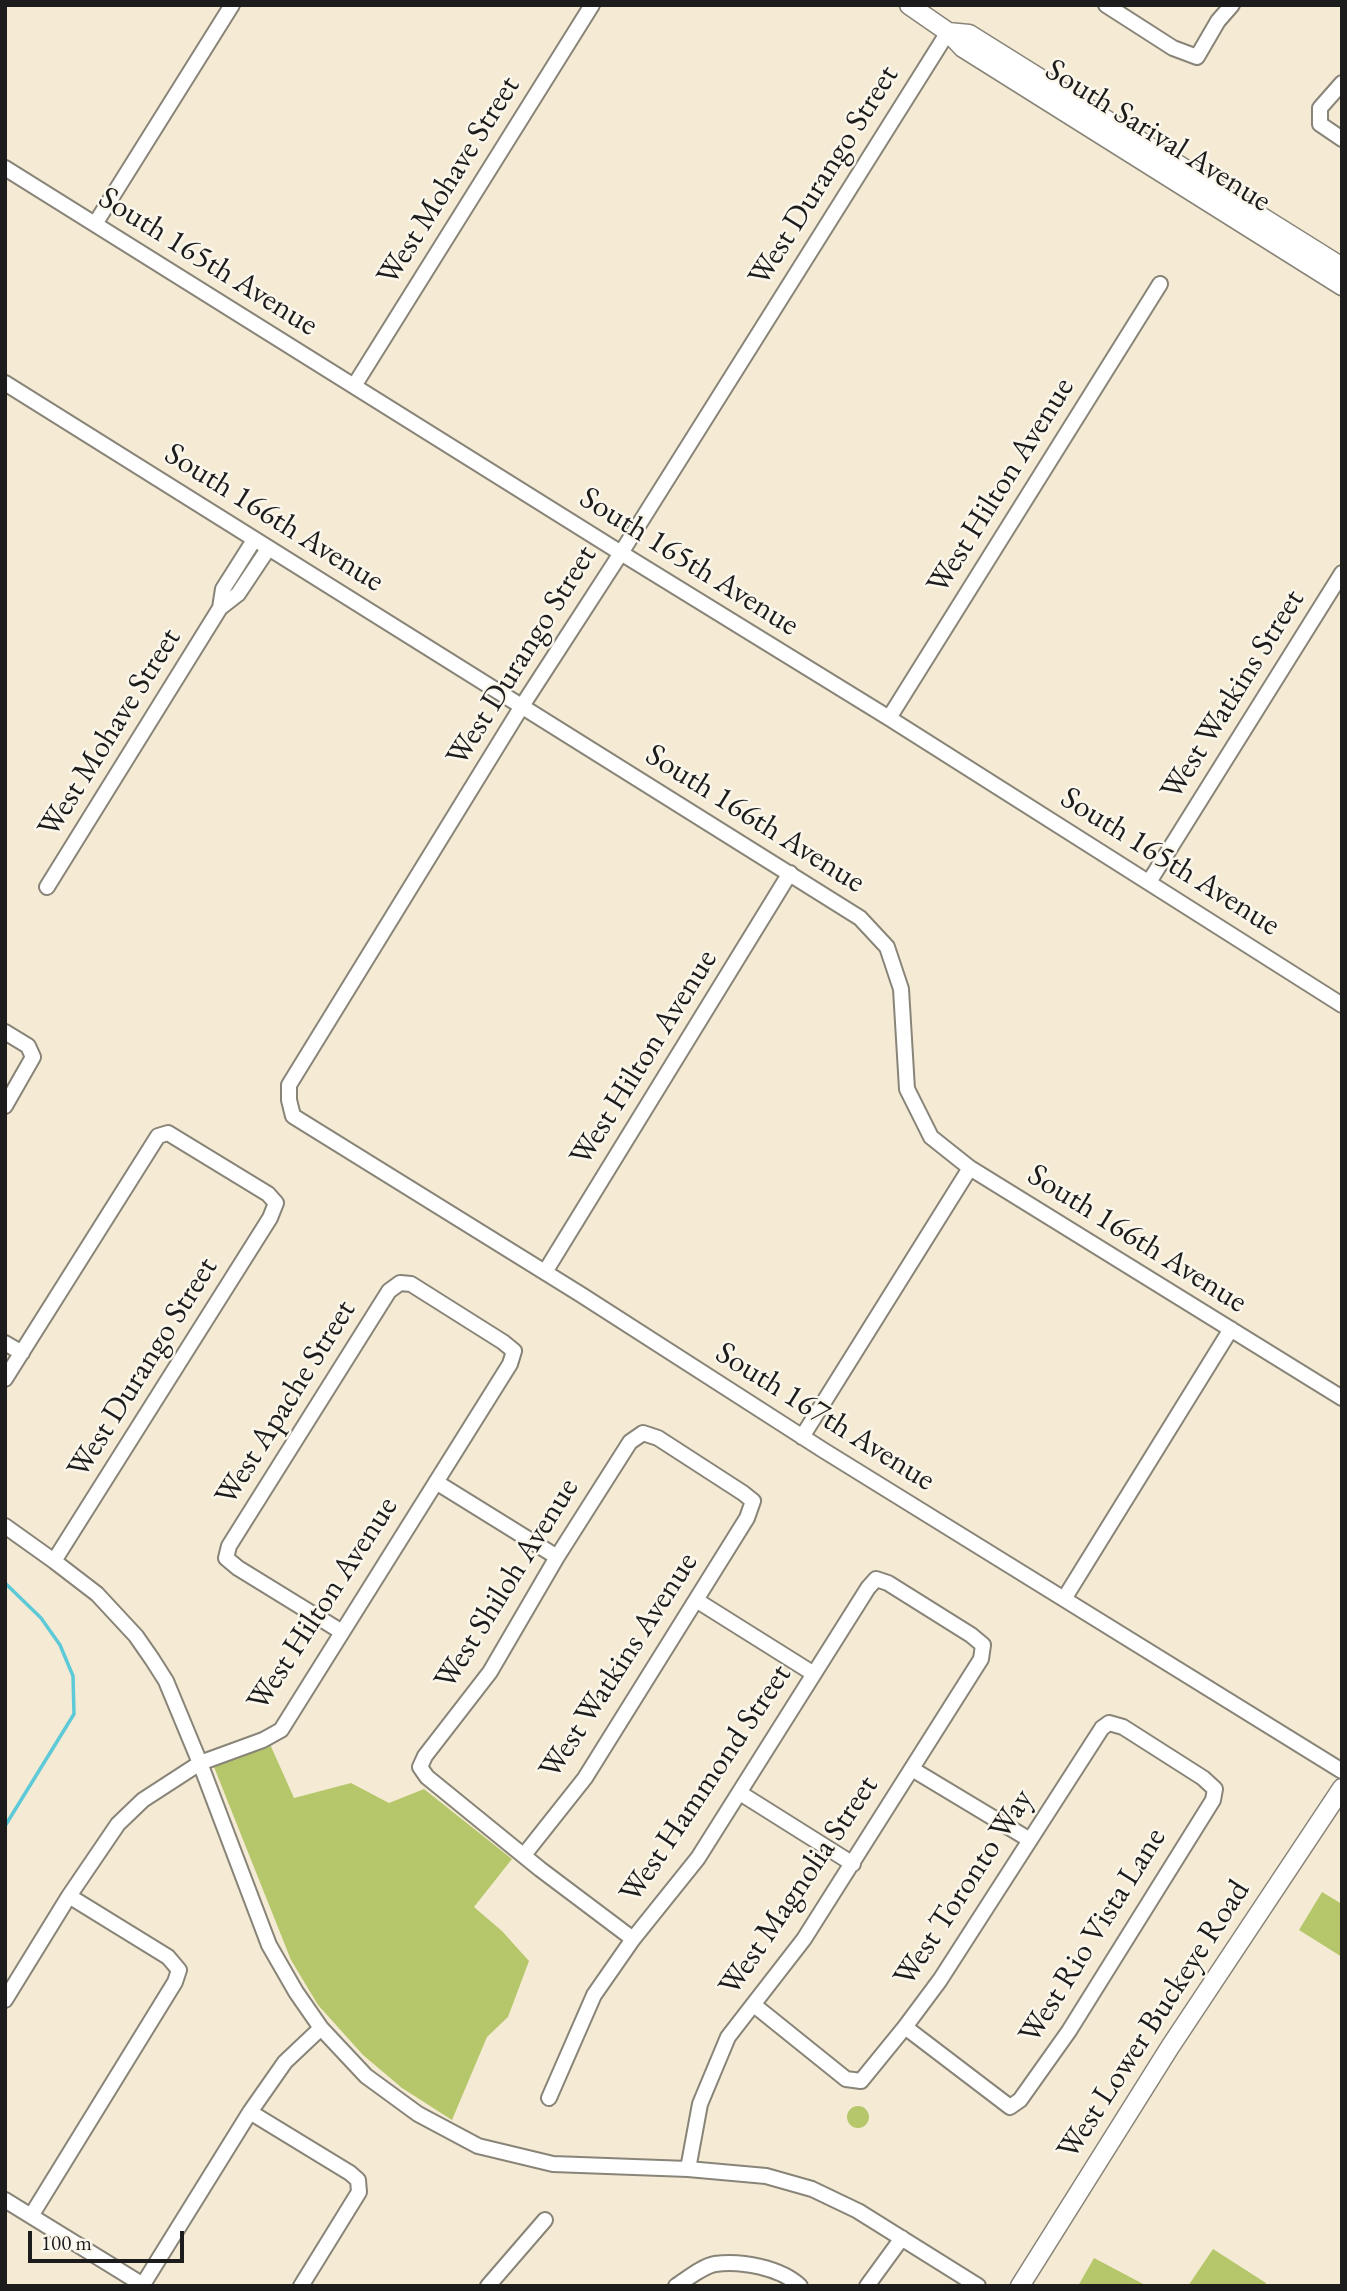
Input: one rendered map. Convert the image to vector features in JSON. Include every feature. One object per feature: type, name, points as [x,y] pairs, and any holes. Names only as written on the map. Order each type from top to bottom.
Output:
[{"type":"main road","name":"South Sarival Avenue","points":[[909,5],[948,32],[963,48],[1342,286]]},
{"type":"main road","name":"South Sarival Avenue","points":[[948,32],[969,34],[1342,267]]},
{"type":"main road","name":"West Lower Buckeye Road","points":[[1020,2286],[1170,2047],[1342,1788]]},
{"type":"street","points":[[95,224],[232,5]]},
{"type":"street","name":"West Mohave Street","points":[[354,386],[592,5]]},
{"type":"street","points":[[1106,5],[1173,48],[1196,57],[1218,21],[1232,5]]},
{"type":"street","name":"West Durango Street","points":[[289,1100],[289,1085],[522,706],[948,32]]},
{"type":"street","points":[[1342,83],[1320,108],[1320,124],[1342,139]]},
{"type":"street","name":"South 165th Avenue","points":[[5,168],[890,718],[1342,1005]]},
{"type":"street","name":"West Hilton Avenue","points":[[890,718],[1160,284]]},
{"type":"street","name":"South 166th Avenue","points":[[5,383],[860,918],[887,947],[901,989],[907,1089],[932,1137],[970,1168],[1342,1398]]},
{"type":"street","name":"West Mohave Street","points":[[220,608],[223,589],[254,540]]},
{"type":"street","name":"West Mohave Street","points":[[47,887],[220,608],[238,594],[268,549]]},
{"type":"street","points":[[234,572],[247,581]]},
{"type":"street","name":"West Watkins Street","points":[[1149,882],[1342,573]]},
{"type":"street","name":"West Hilton Avenue","points":[[545,1272],[790,873]]},
{"type":"street","points":[[5,1032],[28,1046],[33,1057],[5,1106]]},
{"type":"street","name":"South 167th Avenue","points":[[289,1100],[293,1116],[545,1272],[803,1437],[1342,1771]]},
{"type":"street","name":"West Durango Street","points":[[22,1353],[158,1136],[168,1133],[268,1194],[276,1203],[270,1218],[54,1560]]},
{"type":"street","points":[[803,1437],[970,1168]]},
{"type":"street","name":"West Hilton Avenue","points":[[5,2000],[69,1896],[118,1824],[143,1800],[200,1763],[263,1740],[281,1730],[510,1364],[514,1350],[411,1284],[400,1283]]},
{"type":"street","name":"West Apache Street","points":[[342,1632],[226,1558],[229,1546],[389,1292],[400,1283]]},
{"type":"street","points":[[1064,1599],[1231,1329]]},
{"type":"street","points":[[5,1343],[22,1353],[5,1378]]},
{"type":"street","name":"West Shiloh Avenue","points":[[524,1855],[427,1777],[420,1767],[425,1756],[489,1672],[557,1557],[630,1442],[643,1433],[658,1438],[753,1501]]},
{"type":"street","points":[[436,1482],[557,1557]]},
{"type":"street","name":"West Watkins Avenue","points":[[524,1855],[585,1778],[747,1518],[753,1501]]},
{"type":"street","points":[[5,1527],[54,1560],[97,1594],[136,1636],[166,1681],[269,1945],[321,2028],[366,2076],[418,2114],[478,2146],[553,2164],[688,2169],[766,2176],[812,2189],[858,2211],[978,2286]]},
{"type":"street","name":"West Hammond Street","points":[[549,2098],[594,1995],[633,1939],[698,1858],[876,1579],[888,1583],[983,1645]]},
{"type":"street","points":[[696,1600],[814,1674]]},
{"type":"street","name":"West Magnolia Street","points":[[688,2169],[700,2104],[729,2037],[804,1939],[853,1864],[981,1659],[983,1645]]},
{"type":"street","name":"West Toronto Way","points":[[754,2005],[846,2079],[861,2081],[940,1980],[1102,1728],[1109,1723],[1124,1727],[1203,1778],[1215,1790]]},
{"type":"street","points":[[912,1769],[1030,1839]]},
{"type":"street","name":"West Rio Vista Lane","points":[[905,2027],[1010,2107],[1020,2100],[1069,2031],[1213,1800],[1215,1790]]},
{"type":"street","points":[[740,1793],[853,1864]]},
{"type":"street","points":[[524,1855],[633,1939]]},
{"type":"street","points":[[31,2216],[175,1982],[179,1970],[168,1957],[69,1896]]},
{"type":"street","points":[[5,2200],[143,2285],[250,2112],[285,2062],[321,2028]]},
{"type":"street","points":[[250,2112],[358,2180],[359,2192],[301,2286]]},
{"type":"street","points":[[488,2286],[545,2220]]},
{"type":"street","points":[[867,2286],[902,2238]]},
{"type":"street","points":[[676,2286],[713,2264],[741,2264],[770,2270],[794,2280],[800,2286]]},
{"type":"green space","points":[[269,1742],[294,1798],[351,1783],[389,1803],[424,1789],[512,1859],[474,1907],[502,1931],[529,1961],[508,2017],[487,2037],[452,2120],[402,2088],[363,2055],[318,2005],[291,1960],[214,1767]]},
{"type":"green space","points":[[1322,1892],[1342,1904],[1342,1957],[1299,1930]]},
{"type":"green space","points":[[854,2106],[862,2106],[869,2113],[869,2121],[862,2128],[854,2128],[847,2121],[847,2113]]},
{"type":"green space","points":[[1213,2249],[1266,2283],[1265,2286],[1188,2286]]},
{"type":"green space","points":[[1094,2258],[1147,2286],[1078,2286]]},
{"type":"waterway","points":[[5,1583],[41,1618],[60,1645],[73,1676],[74,1714],[5,1826]]}]
